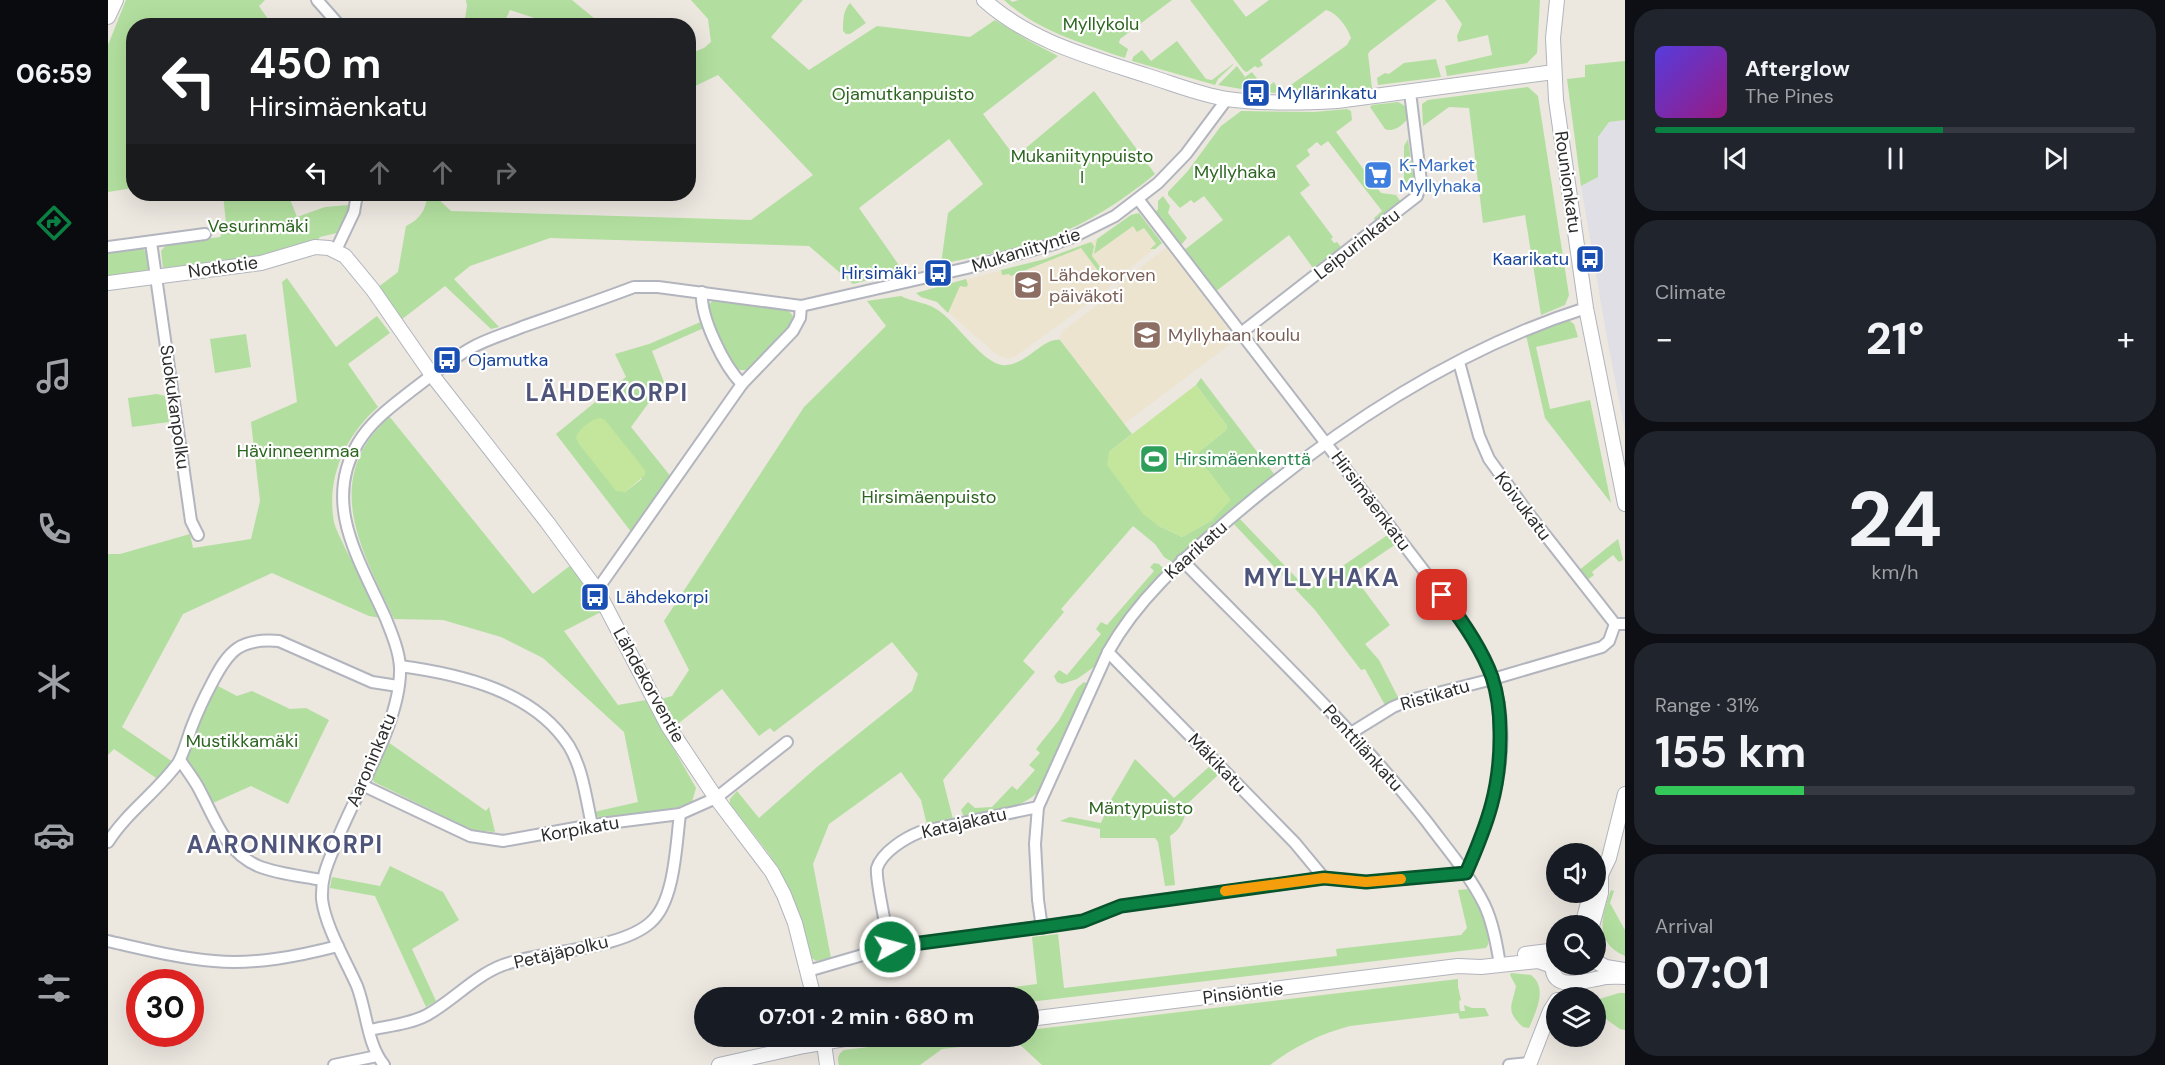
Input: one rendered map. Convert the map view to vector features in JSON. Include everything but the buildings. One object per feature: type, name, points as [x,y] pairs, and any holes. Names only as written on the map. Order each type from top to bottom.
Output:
[{"type":"street","points":[[108,17],[116,0]]},
{"type":"street","points":[[317,0],[333,18]]},
{"type":"street","points":[[984,0],[1024,30],[1061,47],[1227,99],[1307,103],[1360,99],[1554,72]]},
{"type":"street","name":"Rounionkatu","points":[[1557,0],[1553,38],[1556,100],[1586,308],[1625,504]]},
{"type":"street","name":"Leipurinkatu","points":[[1241,333],[1417,196],[1421,182],[1410,92]]},
{"type":"street","name":"Mukaniityntie","points":[[801,306],[957,271],[1034,250],[1087,231],[1115,216],[1158,183],[1186,154],[1227,99]]},
{"type":"street","name":"Hirsimäenkatu","points":[[1138,199],[1461,619],[1493,679],[1500,724],[1498,781],[1490,814],[1466,873]]},
{"type":"street","points":[[336,250],[354,212],[356,201]]},
{"type":"street","points":[[108,247],[205,234]]},
{"type":"street","name":"Suokukanpolku","points":[[151,242],[191,521],[198,535]]},
{"type":"street","name":"Notkotie","points":[[108,283],[261,263],[315,247],[336,250]]},
{"type":"street","name":"Lähdekorventie","points":[[336,250],[353,264],[373,290],[432,375],[597,590],[668,726],[716,798],[772,872],[792,916],[812,987]]},
{"type":"street","points":[[432,375],[482,342],[634,287],[702,292],[801,306],[800,318],[793,331],[741,384],[597,590]]},
{"type":"street","points":[[702,292],[702,308],[722,357],[741,384]]},
{"type":"street","name":"Kaarikatu","points":[[1042,927],[1036,862],[1038,807],[1108,652],[1133,613],[1182,560],[1266,488],[1326,443],[1411,386],[1527,329],[1586,308]]},
{"type":"street","name":"Koivukatu","points":[[1459,362],[1479,436],[1489,459],[1528,513],[1620,624]]},
{"type":"street","name":"Aaroninkatu","points":[[384,1065],[377,1056],[359,992],[329,926],[323,903],[322,880],[391,718],[400,666],[393,636],[345,524],[342,503],[343,484],[352,455],[359,441],[371,426],[384,412],[432,375]]},
{"type":"street","name":"Penttilänkatu","points":[[1182,560],[1351,733],[1404,793],[1466,873],[1486,907],[1499,961]]},
{"type":"street","name":"Ristikatu","points":[[1351,733],[1393,707],[1410,700],[1493,679],[1602,647],[1609,641],[1620,624]]},
{"type":"street","points":[[108,842],[180,760],[196,713],[224,661],[233,650],[249,642],[279,641],[372,682],[398,686]]},
{"type":"street","name":"Mäkikatu","points":[[1108,652],[1295,843],[1324,878]]},
{"type":"street","points":[[400,666],[431,670],[463,678],[532,708],[553,726],[570,747],[581,774],[592,825]]},
{"type":"street","name":"Korpikatu","points":[[362,785],[469,835],[484,839],[513,840],[592,825],[680,814],[716,798],[787,742]]},
{"type":"street","points":[[180,760],[198,786],[222,835],[237,854],[259,866],[290,875],[322,880]]},
{"type":"street","points":[[1606,861],[1613,844],[1625,794]]},
{"type":"street","name":"Katajakatu","points":[[890,947],[876,872],[882,858],[907,838],[920,832],[1038,807]]},
{"type":"street","name":"Petäjäpolku","points":[[370,1030],[424,1016],[482,976],[505,964],[612,941],[641,930],[653,921],[668,892],[680,814]]},
{"type":"street","points":[[808,971],[890,947],[1083,921],[1121,906],[1324,878],[1366,882],[1466,873]]},
{"type":"street","points":[[108,941],[175,956],[216,962],[264,961],[338,946]]},
{"type":"street","name":"Pinsiöntie","points":[[1039,1018],[1458,966],[1481,967],[1499,961],[1546,952]]},
{"type":"street","name":"Pinsiöntie","points":[[1499,961],[1538,961],[1546,966]]},
{"type":"street","points":[[1606,967],[1625,970]]},
{"type":"street","points":[[1556,975],[1559,980],[1577,983],[1605,977],[1625,977]]},
{"type":"street","points":[[1573,987],[1586,975]]},
{"type":"street","points":[[1509,1065],[1529,1064],[1546,1024]]},
{"type":"street","points":[[719,1065],[791,1047]]},
{"type":"street","points":[[824,1047],[827,1065]]},
{"type":"street","points":[[334,1065],[377,1056]]},
{"type":"shaded area","points":[[1625,120],[1625,431],[1581,186],[1598,177],[1597,137],[1609,122]]},
{"type":"shaded area","name":"Lähdekorven päiväkoti","points":[[1139,213],[1162,243],[1114,281],[1109,288],[1009,359],[998,356],[937,302],[916,293],[1045,259],[1097,239],[1131,215]]},
{"type":"shaded area","name":"Myllyhaan koulu","points":[[1166,248],[1235,337],[1234,341],[1124,424],[1059,338],[1063,331]]},
{"type":"green space","points":[[126,0],[265,0],[259,6],[267,18],[126,18],[126,189],[108,192],[108,45]]},
{"type":"green space","points":[[466,0],[572,0],[594,18],[535,18],[510,10],[506,18],[465,18]]},
{"type":"green space","name":"Ojamutkanpuisto","points":[[691,0],[803,0],[771,37],[809,70],[877,26],[970,37],[995,20],[1058,56],[983,114],[1015,157],[1094,91],[1155,174],[1104,210],[1049,238],[995,253],[941,264],[948,213],[983,184],[949,139],[859,208],[903,271],[853,284],[809,246],[550,238],[470,266],[454,279],[499,327],[491,329],[445,286],[401,320],[377,288],[398,272],[406,226],[422,213],[427,201],[440,201],[451,211],[751,220],[813,175],[718,75],[696,86],[696,51],[711,42],[708,19]]},
{"type":"green space","name":"Myllykolu","points":[[1004,0],[1012,2],[1019,0],[1172,0],[1120,39],[1119,43],[1128,49],[1125,58],[1046,28],[1017,11]]},
{"type":"green space","points":[[1190,0],[1233,0],[1246,17],[1269,0],[1437,0],[1370,51],[1368,54],[1372,88],[1290,93],[1288,87],[1347,45],[1351,38],[1338,17],[1326,10],[1260,60],[1263,65],[1258,68],[1255,66],[1247,72]]},
{"type":"green space","points":[[1445,0],[1540,0],[1537,53],[1527,63],[1447,76],[1445,66],[1492,55],[1488,35],[1458,42],[1457,36],[1462,24]]},
{"type":"green space","points":[[850,3],[866,23],[850,34],[846,34],[843,31],[843,19]]},
{"type":"green space","points":[[1177,41],[1206,79],[1212,80],[1233,65],[1215,85],[1132,61],[1133,57],[1142,50],[1151,61]]},
{"type":"green space","points":[[1436,59],[1441,77],[1378,85],[1377,78],[1385,73],[1389,74],[1404,63]]},
{"type":"green space","points":[[1625,61],[1625,120],[1609,122],[1598,137],[1598,177],[1581,186],[1567,79],[1585,77],[1585,65]]},
{"type":"green space","points":[[1237,66],[1245,77],[1252,72],[1265,89],[1274,82],[1280,93],[1218,85]]},
{"type":"green space","points":[[1528,87],[1538,96],[1569,295],[1565,305],[1541,315],[1525,215],[1483,223],[1469,108],[1449,107],[1423,126],[1422,104],[1428,100]]},
{"type":"green space","points":[[1398,102],[1405,106],[1408,118],[1398,128],[1385,129],[1370,107]]},
{"type":"green space","name":"Myllyhaka","points":[[1347,109],[1351,111],[1352,120],[1336,132],[1381,193],[1396,195],[1401,202],[1375,221],[1374,218],[1382,211],[1328,141],[1321,146],[1317,142],[1307,150],[1310,155],[1296,166],[1310,185],[1300,193],[1333,237],[1331,239],[1334,243],[1337,242],[1341,247],[1313,268],[1289,235],[1215,292],[1183,251],[1223,220],[1204,196],[1194,203],[1191,200],[1180,208],[1168,192],[1187,172],[1221,126],[1241,111],[1314,112]]},
{"type":"green space","points":[[1408,139],[1414,182],[1411,193],[1405,186],[1404,180],[1404,146]]},
{"type":"green space","points":[[1163,196],[1170,206],[1168,213],[1187,238],[1180,246],[1155,213],[1158,209],[1158,201]]},
{"type":"green space","name":"Vesurinmäki","points":[[224,201],[291,201],[297,217],[325,207],[348,205],[349,210],[341,232],[320,237],[316,242],[253,258],[163,268],[161,251],[167,244],[220,237],[226,223]]},
{"type":"green space","points":[[1139,213],[1162,243],[1155,249],[1150,249],[1156,244],[1144,228],[1137,232],[1133,226],[1094,254],[1097,239],[1131,215]]},
{"type":"green space","points":[[1091,242],[1094,246],[1092,256],[1110,280],[1108,284],[1081,248],[1011,276],[1002,275],[1001,270],[1045,259]]},
{"type":"green space","points":[[141,247],[148,253],[149,271],[108,276],[108,251]]},
{"type":"green space","name":"Hävinneenmaa","points":[[287,278],[336,347],[377,316],[390,333],[348,364],[378,407],[366,418],[347,445],[336,474],[332,506],[334,522],[345,548],[381,618],[369,616],[272,573],[183,614],[122,727],[173,762],[159,780],[114,749],[108,755],[108,554],[120,554],[190,534],[193,548],[251,539],[260,501],[251,422],[297,402],[282,282]]},
{"type":"green space","points":[[966,279],[968,285],[960,286],[948,313],[937,302],[916,293]]},
{"type":"green space","name":"Hirsimäenpuisto","points":[[901,296],[938,310],[987,358],[1002,365],[1018,362],[1047,343],[1060,340],[1132,434],[1109,452],[1157,525],[1182,537],[1212,520],[1196,454],[1226,430],[1227,426],[1196,385],[1201,378],[1274,474],[1172,562],[1133,526],[1061,609],[1064,612],[1023,661],[1035,672],[943,780],[953,819],[927,825],[921,800],[901,772],[829,824],[813,864],[831,958],[816,961],[809,956],[790,890],[769,854],[730,804],[730,799],[737,791],[759,818],[817,767],[912,691],[918,674],[892,642],[774,732],[770,728],[759,736],[722,689],[675,726],[661,699],[672,696],[689,670],[664,621],[804,407],[886,326],[867,301]]},
{"type":"green space","points":[[720,299],[787,309],[793,316],[789,327],[747,370],[735,370],[717,337],[707,307],[713,300]]},
{"type":"green space","points":[[1567,319],[1574,324],[1578,337],[1536,347],[1550,409],[1590,400],[1611,503],[1545,418],[1526,335]]},
{"type":"green space","points":[[703,321],[706,327],[652,351],[664,382],[631,427],[672,478],[632,533],[556,434],[626,377],[615,354],[649,344]],"holes":[[[600,418],[642,479],[625,492]]]},
{"type":"green space","points":[[246,334],[251,367],[215,373],[210,339]]},
{"type":"green space","name":"Hirsimäenkenttä","points":[[1196,385],[1227,426],[1226,430],[1196,454],[1231,500],[1212,520],[1182,537],[1157,525],[1143,514],[1107,465],[1109,452]]},
{"type":"green space","points":[[157,394],[165,396],[169,422],[132,427],[128,398]]},
{"type":"green space","points":[[389,416],[533,594],[571,565],[597,601],[601,612],[564,631],[618,705],[646,700],[696,788],[692,802],[670,810],[631,818],[596,816],[594,812],[638,802],[624,732],[543,658],[501,637],[443,620],[394,619],[357,533],[352,489],[356,466],[366,444]]},
{"type":"green space","points":[[600,418],[605,420],[645,470],[645,475],[625,492],[616,491],[576,437],[586,425]]},
{"type":"green space","points":[[1238,517],[1308,590],[1389,534],[1396,544],[1352,574],[1390,625],[1365,644],[1379,660],[1400,701],[1386,707],[1365,669],[1361,670],[1315,610],[1232,522]]},
{"type":"green space","points":[[1618,539],[1623,560],[1619,562],[1613,555],[1592,572],[1594,575],[1586,581],[1578,571]]},
{"type":"green space","points":[[1154,563],[1159,564],[1166,571],[1114,631],[1094,667],[1077,679],[1062,684],[1057,682],[1054,676],[1059,670],[1067,675],[1101,634],[1096,629],[1101,622],[1107,625],[1154,571],[1150,567]]},
{"type":"green space","points":[[1084,682],[1088,684],[1041,789],[1026,801],[1006,810],[964,817],[961,810],[968,802],[975,808],[992,807],[1012,786],[1017,790],[1035,770],[1029,765],[1040,753],[1036,749],[1059,720],[1077,688]]},
{"type":"green space","name":"Mustikkamäki","points":[[216,685],[237,696],[252,691],[290,709],[306,708],[329,720],[288,804],[251,786],[213,803],[185,757]]},
{"type":"green space","points":[[388,742],[486,811],[489,807],[495,832],[472,830],[374,782],[372,777]]},
{"type":"green space","name":"Mäntypuisto","points":[[1135,759],[1174,798],[1210,766],[1218,775],[1185,806],[1182,823],[1170,836],[1175,885],[1165,886],[1158,842],[1155,838],[1100,838],[1100,829],[1060,821],[1070,817],[1101,823],[1111,800]]},
{"type":"green space","points":[[390,866],[443,892],[459,920],[412,949],[436,1001],[426,1007],[375,896],[330,888],[332,877],[380,886]]},
{"type":"green space","points":[[1470,889],[1481,909],[1489,935],[1486,948],[1039,1001],[1039,987],[1013,987],[1037,984],[1032,937],[1058,934],[1064,988],[1337,956],[1336,949],[1461,935],[1467,928],[1458,890]]},
{"type":"green space","points":[[1611,890],[1614,891],[1610,903],[1625,930],[1625,956],[1615,950],[1606,940],[1605,909]]},
{"type":"green space","points":[[1511,973],[1531,975],[1539,986],[1539,1000],[1529,1028],[1523,1027],[1512,1012],[1516,986]]},
{"type":"green space","points":[[1458,979],[1460,1011],[1465,1011],[1464,1005],[1472,1008],[1485,1008],[1489,1016],[1460,1019],[1458,1013],[1350,1026],[1308,1041],[1270,1065],[1042,1065],[1022,1047],[1039,1047],[1039,1029]]},
{"type":"green space","points":[[1625,993],[1625,1030],[1606,1019],[1606,997]]},
{"type":"green space","points":[[869,1047],[960,1047],[942,1049],[920,1065],[839,1065],[839,1055],[844,1050]]},
{"type":"slow traffic","points":[[1225,891],[1324,878],[1366,882],[1401,879]]},
{"type":"place","name":"Myllärinkatu","points":[[1256,93]]},
{"type":"place","name":"K-Market Myllyhaka","points":[[1378,175]]},
{"type":"place","name":"Kaarikatu","points":[[1590,259]]},
{"type":"place","name":"Hirsimäki","points":[[938,273]]},
{"type":"place","name":"Lähdekorven päiväkoti","points":[[1028,285]]},
{"type":"place","name":"Myllyhaan koulu","points":[[1147,335]]},
{"type":"place","name":"Ojamutka","points":[[447,360]]},
{"type":"place","name":"Hirsimäenkenttä","points":[[1154,459]]},
{"type":"place","name":"Lähdekorpi","points":[[595,597]]},
{"type":"district","name":"LÄHDEKORPI","points":[[607,392]]},
{"type":"district","name":"MYLLYHAKA","points":[[1322,577]]},
{"type":"district","name":"AARONINKORPI","points":[[285,844]]},
{"type":"route","points":[[890,947],[1083,921],[1121,906],[1324,878],[1366,882],[1466,873],[1495,796],[1501,747],[1499,710],[1493,679],[1488,668],[1461,619],[1442,595]]},
{"type":"park label","name":"Mukaniitynpuisto I","points":[[1082,166]]}]
